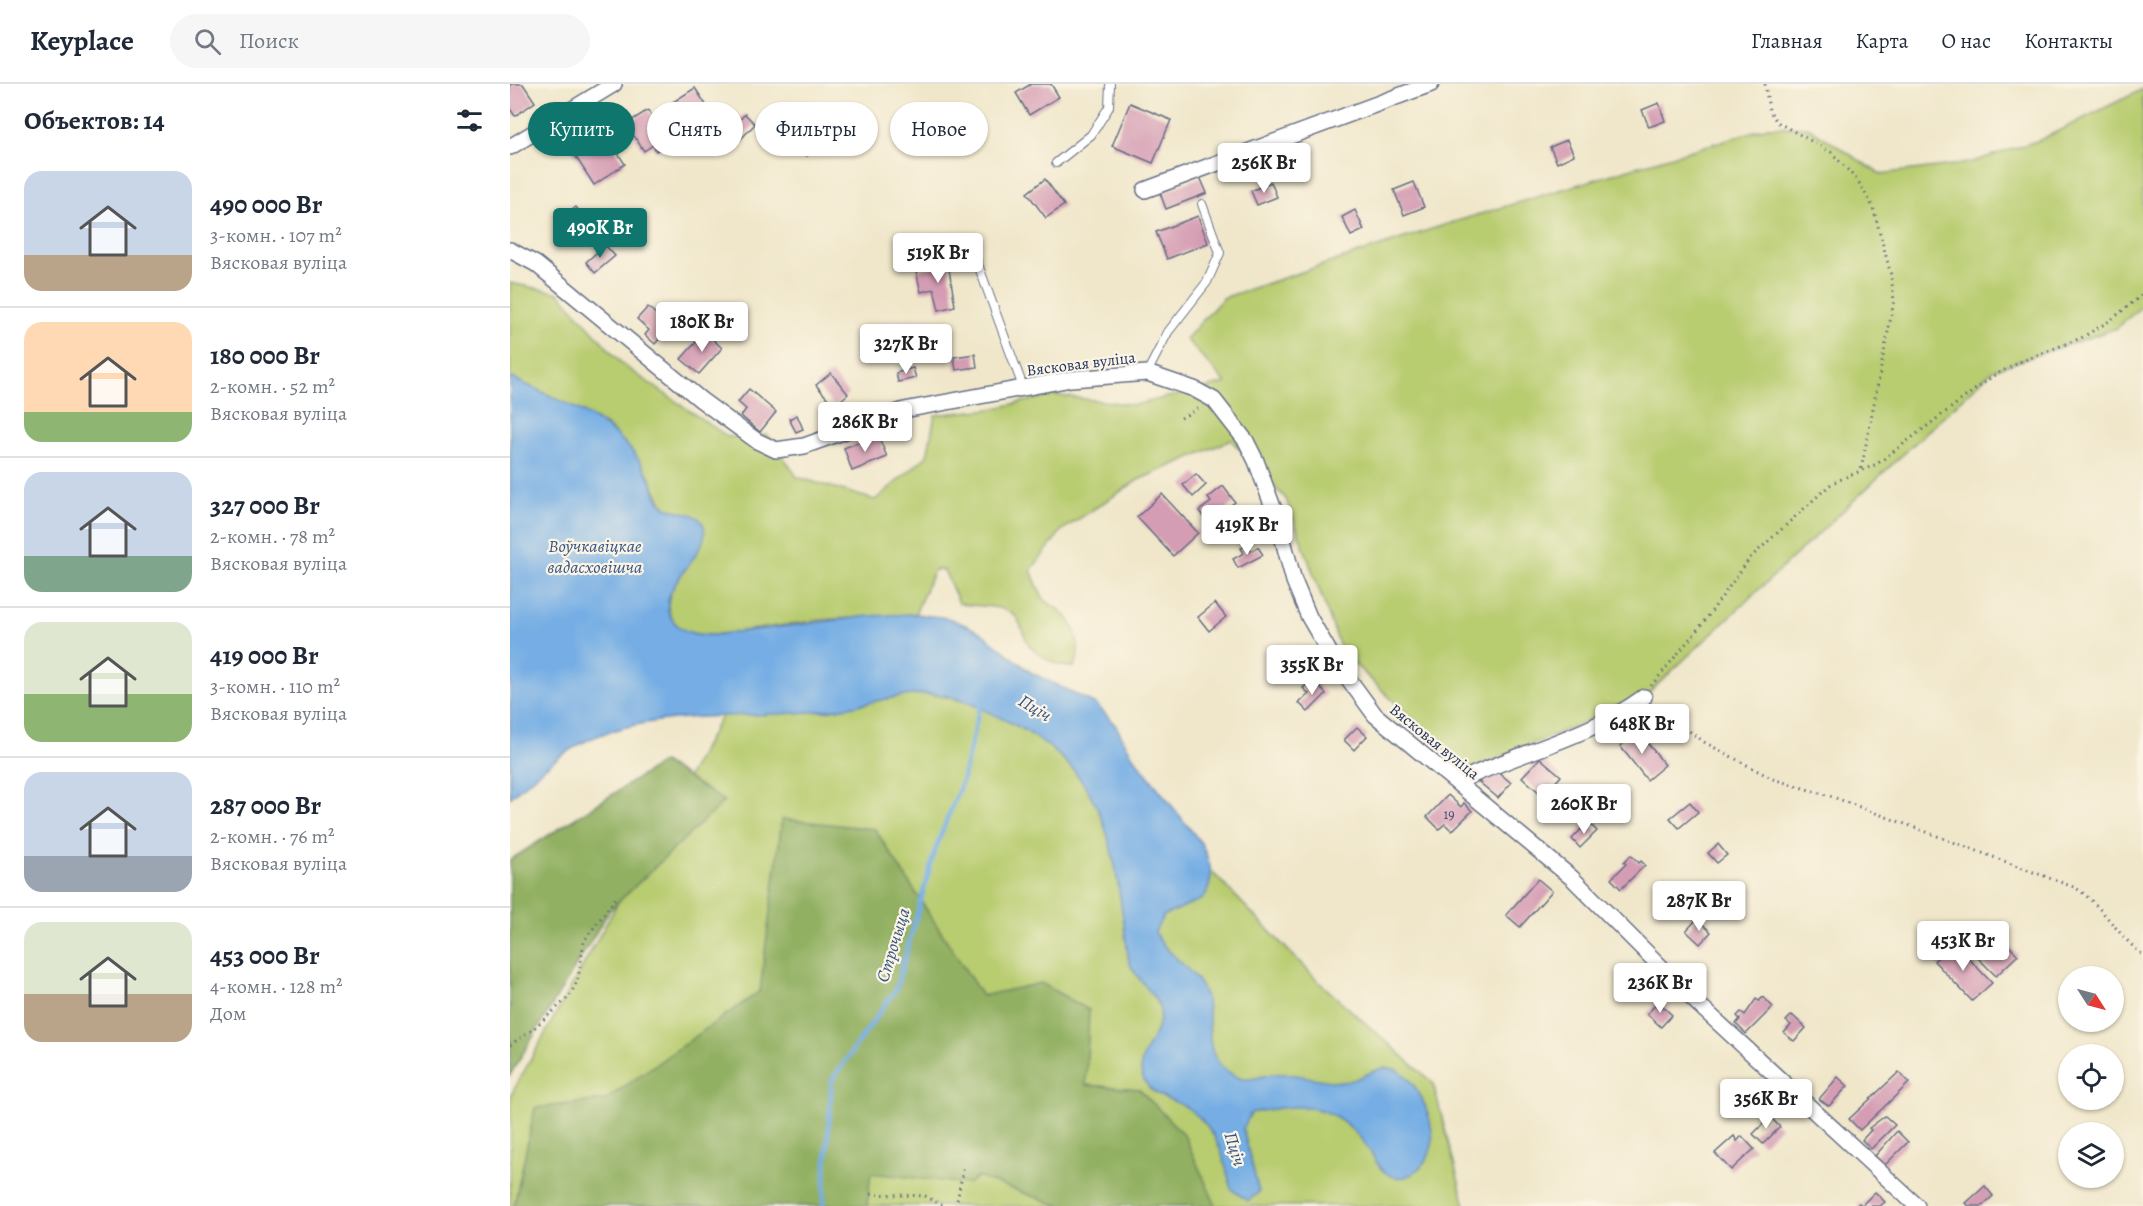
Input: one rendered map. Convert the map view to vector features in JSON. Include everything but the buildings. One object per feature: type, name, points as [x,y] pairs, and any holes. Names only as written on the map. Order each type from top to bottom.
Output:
[{"type":"street","points":[[510,147],[614,84]]},
{"type":"street","points":[[1145,190],[1431,84]]},
{"type":"street","name":"Вясковая вуліца","points":[[510,250],[536,264],[701,400],[757,441],[777,450],[804,446],[904,410],[985,397],[1023,387],[1071,379],[1147,373],[1214,400],[1245,441],[1260,469],[1277,518],[1300,600],[1331,655],[1375,715],[1572,878],[1698,1004],[1917,1206]]},
{"type":"street","points":[[1457,782],[1498,762],[1546,747],[1602,722],[1644,697]]},
{"type":"lane","points":[[1056,163],[1091,135],[1109,107],[1110,84]]},
{"type":"lane","points":[[1147,373],[1168,332],[1207,282],[1220,252],[1202,204]]},
{"type":"lane","points":[[972,248],[1023,387]]},
{"type":"path","points":[[1765,84],[1769,110],[1777,122],[1831,152],[1858,181],[1874,207],[1891,275],[1893,301],[1861,470]]},
{"type":"path","points":[[2143,294],[2111,320],[2081,338],[2066,346],[2022,361],[1993,376],[1877,464],[1832,483],[1750,558],[1703,623],[1644,697],[1704,742],[1773,779],[1833,797],[2076,888],[2094,900],[2126,942],[2143,955]]},
{"type":"path","points":[[510,1045],[532,1030],[570,996],[578,979],[584,941],[617,896]]},
{"type":"path","points":[[956,1206],[964,1167]]},
{"type":"path","points":[[871,1194],[925,1196],[944,1206]]},
{"type":"green space","points":[[2143,89],[2143,305],[2117,328],[1993,370],[1643,698],[1467,771],[1342,652],[1286,499],[1231,440],[1138,480],[1062,530],[1031,570],[1043,597],[1066,616],[1074,630],[1078,645],[1077,660],[1074,667],[1068,667],[1050,660],[1033,649],[1017,618],[1008,611],[995,607],[959,603],[944,570],[934,570],[915,614],[820,620],[714,635],[686,631],[678,626],[670,616],[668,606],[675,583],[702,543],[693,515],[670,510],[662,503],[647,472],[611,429],[596,419],[510,377],[510,283],[559,293],[623,365],[728,437],[768,435],[797,477],[875,500],[927,456],[935,415],[992,409],[1053,395],[1135,405],[1226,383],[1186,339],[1223,298],[1444,225],[1768,127],[1808,127],[1880,174],[1969,163],[2040,140]]},
{"type":"green space","points":[[911,694],[939,696],[996,713],[1023,727],[1069,765],[1087,788],[1106,826],[1116,862],[1123,912],[1212,872],[1320,983],[1433,1083],[1465,1206],[510,1206],[511,1095],[722,715],[826,711]]},
{"type":"green space","points":[[663,762],[724,801],[609,911],[510,1075],[510,860]]},
{"type":"green space","points":[[782,819],[875,829],[982,996],[1041,983],[1089,1010],[1086,1085],[1139,1089],[1184,1135],[1216,1206],[1061,1206],[978,1177],[968,1184],[871,1173],[867,1206],[514,1206],[535,1108],[605,1100],[760,991]]},
{"type":"water","name":"Воўчкавіцкае вадасховішча","points":[[510,377],[576,408],[607,427],[621,439],[645,468],[658,498],[666,507],[694,515],[702,522],[705,534],[701,546],[674,585],[669,598],[668,611],[676,624],[684,630],[714,635],[869,616],[915,614],[948,618],[980,632],[1032,673],[1096,704],[1116,726],[1132,755],[1201,843],[1207,857],[1211,878],[1203,899],[1163,916],[1155,932],[1166,948],[1194,977],[1205,995],[1210,1039],[1216,1059],[1223,1068],[1245,1079],[1283,1074],[1342,1082],[1379,1069],[1395,1069],[1405,1075],[1421,1096],[1430,1123],[1432,1145],[1430,1153],[1421,1166],[1409,1176],[1394,1177],[1381,1169],[1358,1135],[1337,1117],[1311,1108],[1281,1108],[1251,1113],[1243,1129],[1259,1192],[1248,1201],[1231,1189],[1223,1157],[1209,1128],[1187,1107],[1157,1094],[1146,1084],[1142,1076],[1142,1059],[1157,1028],[1160,1011],[1156,1000],[1129,962],[1112,852],[1102,820],[1088,791],[1068,764],[1040,740],[970,703],[944,695],[914,695],[816,712],[682,718],[635,725],[590,739],[568,751],[528,781],[510,798]]},
{"type":"waterway","name":"Строчыца","points":[[823,1206],[832,1080],[896,989],[935,850],[962,781],[981,702]]},
{"type":"water label","name":"Пціч","points":[[1035,708]]},
{"type":"water label","name":"Пціч","points":[[1235,1149]]}]
